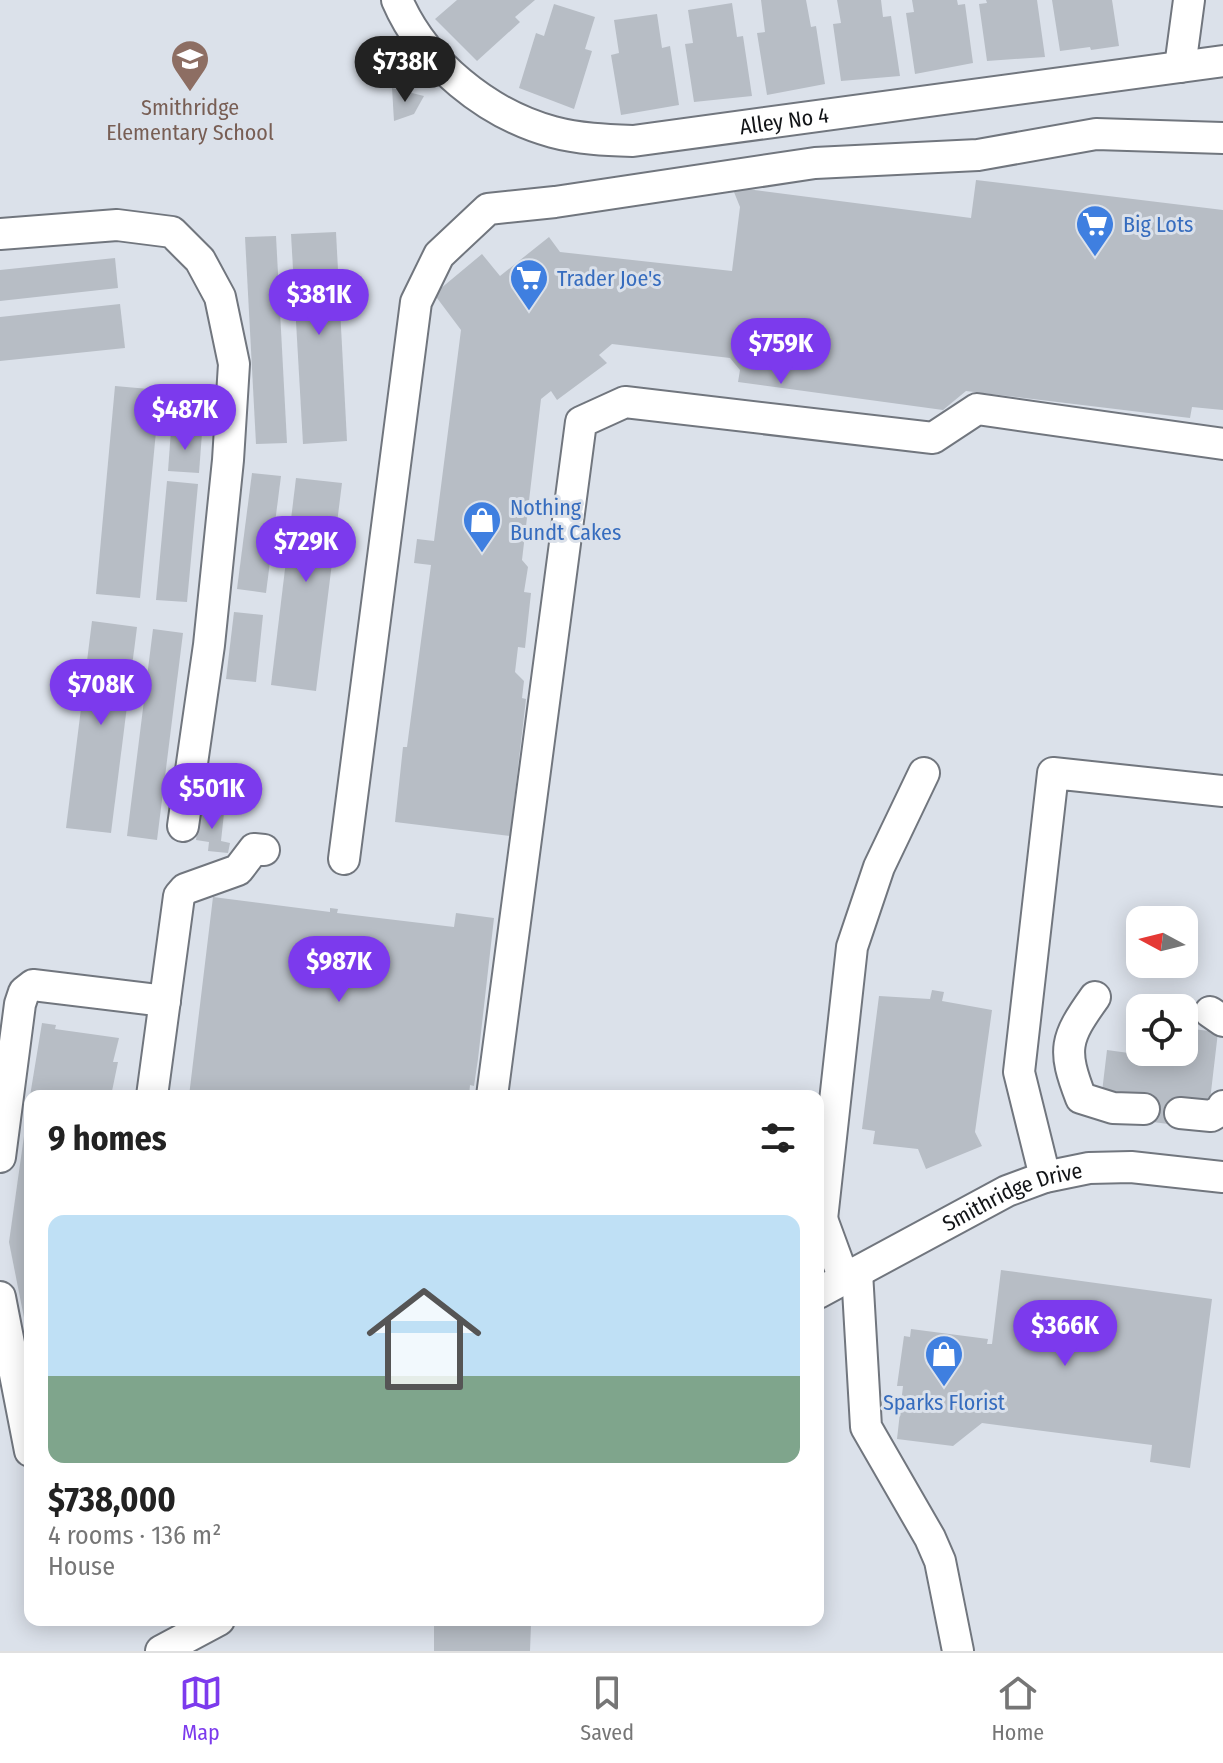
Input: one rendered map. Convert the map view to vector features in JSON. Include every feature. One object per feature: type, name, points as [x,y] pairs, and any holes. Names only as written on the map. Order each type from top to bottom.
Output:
[{"type":"street","name":"Alley No 4","points":[[397,0],[419,39],[445,69],[477,96],[539,127],[592,139],[633,141],[1223,61]]},
{"type":"street","points":[[1180,67],[1189,0]]},
{"type":"street","points":[[344,859],[416,302],[439,255],[488,209],[555,202],[815,163],[978,155],[1096,134],[1223,138]]},
{"type":"street","points":[[0,234],[117,225],[172,232],[200,260],[220,297],[234,364],[229,446],[209,645],[183,826]]},
{"type":"street","points":[[493,1090],[581,422],[625,402],[933,438],[977,409],[1223,444]]},
{"type":"street","points":[[824,1185],[852,947],[879,867],[924,773]]},
{"type":"street","points":[[1045,1177],[1019,1072],[1053,773],[1223,791]]},
{"type":"street","points":[[153,1090],[179,896],[185,889],[238,870],[254,849],[264,850]]},
{"type":"street","points":[[0,1157],[24,992],[33,985],[165,1001]]},
{"type":"street","points":[[1095,997],[1071,1031],[1069,1043],[1068,1055],[1081,1098],[1113,1108],[1144,1109]]},
{"type":"street","points":[[1180,1113],[1211,1116],[1222,1110],[1223,1106]]},
{"type":"street","name":"Smithridge Drive","points":[[840,1282],[1007,1191],[1045,1177],[1089,1168],[1131,1167],[1223,1177]]},
{"type":"street","points":[[824,1232],[840,1282],[866,1427],[940,1561],[958,1651]]},
{"type":"street","points":[[0,1297],[24,1420]]},
{"type":"street","points":[[161,1651],[207,1634]]},
{"type":"building","points":[[457,0],[535,0],[515,17],[520,22],[477,61],[435,19]]},
{"type":"building","points":[[761,0],[806,0],[811,27],[816,26],[825,84],[767,95],[757,33],[765,32]]},
{"type":"building","points":[[837,0],[881,0],[883,17],[891,16],[900,76],[841,81],[833,24],[841,23]]},
{"type":"building","points":[[912,0],[957,0],[958,5],[965,4],[973,63],[915,74],[906,13],[914,12]]},
{"type":"building","points":[[986,0],[1037,0],[1045,57],[987,61],[979,4],[987,3]]},
{"type":"building","points":[[1052,0],[1112,0],[1119,46],[1060,51]]},
{"type":"building","points":[[732,3],[737,37],[743,36],[752,96],[694,102],[685,44],[693,43],[688,10]]},
{"type":"building","points":[[554,4],[595,17],[585,49],[592,51],[574,109],[519,88],[536,33],[544,36]]},
{"type":"building","points":[[657,14],[662,48],[670,46],[679,105],[621,115],[611,55],[619,53],[614,20]]},
{"type":"building","points":[[392,88],[424,96],[414,114],[394,121]]},
{"type":"building","points":[[976,180],[1223,210],[1223,410],[1192,407],[1190,418],[966,391],[943,410],[738,382],[740,370],[730,358],[612,344],[599,355],[607,363],[557,400],[551,391],[541,399],[522,560],[528,567],[524,592],[531,593],[525,648],[518,647],[515,672],[524,681],[522,698],[526,699],[510,836],[395,822],[403,747],[407,747],[431,565],[414,563],[417,539],[434,541],[461,330],[434,294],[482,254],[500,276],[549,237],[560,252],[732,271],[740,207],[734,192],[747,189],[971,218]]},
{"type":"building","points":[[336,232],[347,441],[303,444],[291,234]]},
{"type":"building","points":[[276,236],[287,443],[256,444],[245,237]]},
{"type":"building","points":[[115,258],[118,288],[0,301],[0,270]]},
{"type":"building","points":[[120,304],[125,348],[0,361],[0,317]]},
{"type":"building","points":[[115,386],[160,390],[140,598],[96,594]]},
{"type":"building","points":[[175,393],[205,395],[204,413],[174,410]]},
{"type":"building","points":[[171,430],[202,433],[199,473],[168,471]]},
{"type":"building","points":[[252,473],[281,476],[266,593],[237,589]]},
{"type":"building","points":[[296,478],[342,483],[316,691],[271,685]]},
{"type":"building","points":[[167,481],[198,484],[187,602],[156,600]]},
{"type":"building","points":[[234,612],[263,615],[256,682],[226,679]]},
{"type":"building","points":[[92,621],[137,627],[111,833],[66,828]]},
{"type":"building","points":[[153,629],[183,633],[157,840],[127,836]]},
{"type":"building","points":[[200,810],[224,813],[221,841],[230,843],[228,853],[208,851],[209,842],[196,840]]},
{"type":"building","points":[[213,897],[330,912],[330,908],[338,909],[337,913],[454,927],[456,913],[494,918],[478,1059],[474,1086],[470,1085],[470,1090],[190,1090]]},
{"type":"building","points":[[932,990],[944,992],[942,1001],[992,1010],[975,1132],[982,1146],[926,1169],[918,1149],[873,1144],[875,1131],[862,1129],[879,996],[930,999]]},
{"type":"building","points":[[42,1023],[56,1025],[55,1029],[119,1038],[113,1062],[118,1062],[112,1090],[31,1090]]},
{"type":"building","points":[[1198,1030],[1218,1032],[1209,1109],[1176,1125],[1145,1121],[1102,1092],[1107,1050],[1126,1053],[1126,1066],[1198,1066]]},
{"type":"building","points":[[24,1136],[24,1318],[9,1242]]},
{"type":"building","points":[[1001,1270],[1212,1299],[1190,1468],[1150,1462],[1152,1445],[982,1423],[953,1446],[897,1439],[903,1386],[897,1386],[904,1336],[910,1337],[911,1329],[988,1339],[987,1344],[992,1344]]},
{"type":"building","points":[[434,1626],[531,1626],[530,1651],[434,1651]]},
{"type":"place","name":"Smithridge Elementary School","points":[[190,93]]},
{"type":"place","name":"Big Lots","points":[[1095,258]]},
{"type":"place","name":"Trader Joe's","points":[[529,312]]},
{"type":"place","name":"Nothing Bundt Cakes","points":[[482,554]]},
{"type":"place","name":"Sparks Florist","points":[[944,1388]]}]
